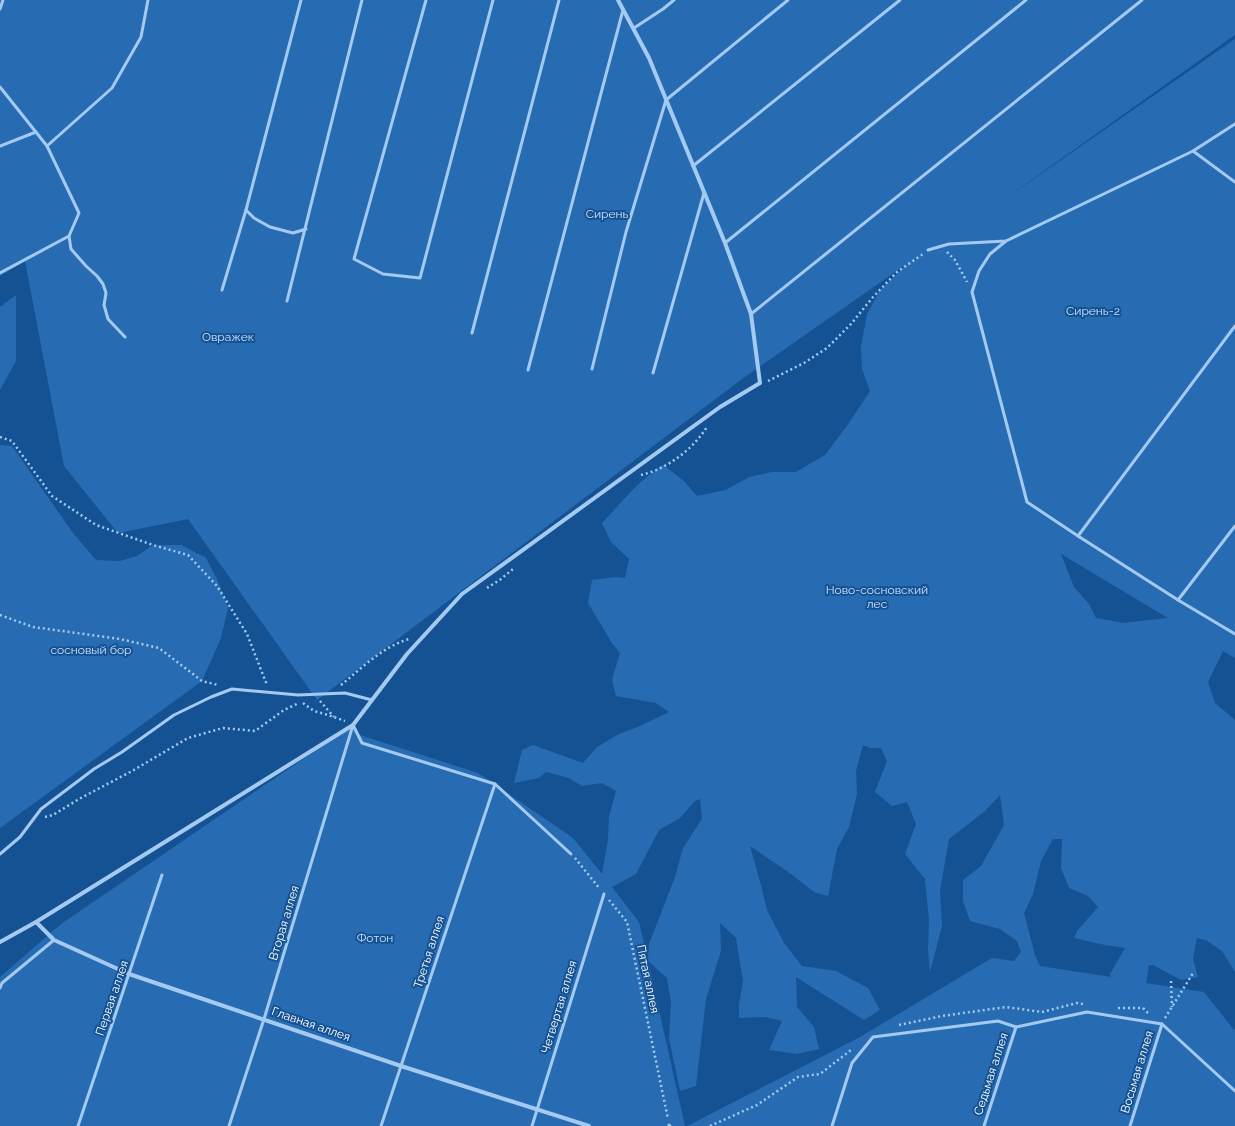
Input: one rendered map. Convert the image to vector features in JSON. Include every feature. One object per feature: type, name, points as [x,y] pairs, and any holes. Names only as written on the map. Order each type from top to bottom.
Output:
[{"type":"street","points":[[0,942],[36,922],[353,725],[407,654],[462,594],[720,406],[760,383],[751,314],[725,243],[649,58],[618,0]]},
{"type":"street","name":"Главная аллея","points":[[36,922],[54,940],[129,974],[401,1066],[589,1126]]},
{"type":"lane","points":[[0,9],[3,0]]},
{"type":"lane","points":[[47,146],[112,88],[141,37],[148,0]]},
{"type":"lane","points":[[222,290],[246,210],[302,0]]},
{"type":"lane","points":[[287,301],[306,230],[362,0]]},
{"type":"lane","points":[[426,0],[354,259],[383,274],[420,278],[493,0]]},
{"type":"lane","points":[[472,333],[559,0]]},
{"type":"lane","points":[[634,28],[674,0]]},
{"type":"lane","points":[[592,369],[626,232],[666,100],[788,0]]},
{"type":"lane","points":[[694,166],[900,0]]},
{"type":"lane","points":[[725,243],[1026,0]]},
{"type":"lane","points":[[751,314],[1142,0]]},
{"type":"lane","points":[[528,370],[623,10]]},
{"type":"lane","points":[[0,87],[47,146],[79,213],[69,236],[71,249],[103,284],[106,294],[104,305],[108,319],[125,337]]},
{"type":"lane","points":[[1235,124],[1193,151],[1006,241],[990,254],[979,271],[972,292],[1027,502],[1178,600],[1235,634]]},
{"type":"lane","points":[[0,146],[36,132]]},
{"type":"lane","points":[[1193,151],[1235,182]]},
{"type":"lane","points":[[654,372],[704,193]]},
{"type":"lane","points":[[246,210],[254,218],[270,227],[293,232],[306,230]]},
{"type":"lane","points":[[0,274],[69,236]]},
{"type":"lane","points":[[928,250],[949,244],[1006,241]]},
{"type":"lane","points":[[1078,536],[1235,326]]},
{"type":"lane","points":[[1178,600],[1235,526]]},
{"type":"lane","points":[[0,854],[20,837],[41,809],[94,769],[122,752],[174,715],[211,697],[232,689],[298,695],[345,692],[372,700]]},
{"type":"lane","points":[[353,725],[362,742],[494,784],[571,854]]},
{"type":"lane","name":"Вторая аллея","points":[[229,1126],[264,1019],[353,725]]},
{"type":"lane","name":"Третья аллея","points":[[381,1126],[494,784]]},
{"type":"lane","name":"Первая аллея","points":[[78,1126],[162,875]]},
{"type":"lane","name":"Четвертая аллея","points":[[532,1126],[604,894]]},
{"type":"lane","points":[[0,988],[2,983],[54,940]]},
{"type":"lane","points":[[832,1126],[852,1063],[873,1037],[998,1021],[1016,1027],[1087,1012],[1162,1024],[1235,1091]]},
{"type":"lane","name":"Восьмая аллея","points":[[1130,1126],[1162,1024]]},
{"type":"lane","name":"Седьмая аллея","points":[[984,1126],[1016,1027]]},
{"type":"path","points":[[941,246],[955,260],[972,292]]},
{"type":"path","points":[[760,383],[771,380],[804,363],[828,348],[897,272],[928,250]]},
{"type":"path","points":[[0,437],[12,441],[52,496],[96,525],[153,545],[188,555],[217,586],[247,634],[269,692]]},
{"type":"path","points":[[0,615],[33,627],[120,639],[159,648],[202,681],[232,689]]},
{"type":"path","points":[[332,693],[370,660],[401,642],[424,635]]},
{"type":"path","points":[[307,695],[321,701],[334,717]]},
{"type":"path","points":[[32,820],[53,815],[79,798],[132,771],[188,738],[223,728],[255,731],[284,710],[302,702],[314,712],[334,717],[353,725]]},
{"type":"path","name":"Пятая аллея","points":[[571,854],[627,922],[669,1125]]},
{"type":"path","points":[[1162,1024],[1193,973]]},
{"type":"path","points":[[1171,981],[1172,1008]]},
{"type":"path","points":[[710,1126],[757,1106],[798,1077],[820,1074],[850,1051],[855,1045]]},
{"type":"green space","points":[[0,0],[1235,0],[1235,35],[999,203],[1235,39],[1235,658],[1223,651],[1208,682],[1215,703],[1235,720],[1235,972],[1222,951],[1206,940],[1197,938],[1193,959],[1198,977],[1181,980],[1153,965],[1149,965],[1146,983],[1204,992],[1234,1030],[1235,1029],[1235,1126],[687,1126],[860,1037],[992,958],[1014,961],[1021,952],[1017,941],[1000,929],[970,921],[963,901],[963,880],[981,866],[1004,825],[1000,795],[985,811],[949,839],[940,890],[942,926],[930,972],[928,950],[929,920],[925,879],[905,854],[916,824],[907,802],[892,806],[875,792],[887,761],[881,748],[870,748],[863,745],[856,771],[857,794],[849,827],[837,849],[828,896],[814,892],[750,846],[767,910],[784,943],[802,966],[836,971],[868,988],[880,1010],[864,1020],[796,977],[797,1007],[814,1027],[819,1049],[797,1054],[769,1050],[782,1021],[765,1017],[739,1018],[739,1004],[743,981],[736,938],[720,923],[721,951],[706,999],[696,1086],[680,1091],[669,1038],[671,1002],[667,978],[648,961],[685,1126],[0,1126],[0,977],[61,924],[353,725],[357,734],[478,773],[573,838],[602,874],[608,840],[609,817],[616,791],[602,783],[582,786],[569,778],[546,772],[539,778],[514,783],[522,750],[533,745],[583,763],[597,747],[619,734],[638,727],[669,712],[656,703],[616,696],[612,680],[620,653],[612,643],[588,603],[592,580],[616,577],[625,578],[629,559],[611,542],[602,523],[638,485],[663,465],[684,481],[697,496],[726,490],[749,477],[772,472],[796,472],[825,455],[849,423],[870,391],[862,369],[861,347],[867,314],[880,290],[908,263],[742,379],[317,700],[188,519],[118,533],[64,466],[25,261],[0,276]],"holes":[[[1061,554],[1168,618],[1123,623],[1096,618],[1089,604],[1074,587]],[[700,799],[702,819],[683,848],[675,877],[649,944],[648,960],[639,922],[612,887],[636,874],[659,830],[680,818],[695,801]],[[1053,839],[1062,839],[1061,868],[1069,888],[1088,896],[1098,907],[1077,931],[1074,938],[1125,948],[1110,974],[1111,977],[1040,966],[1035,955],[1024,913],[1033,894],[1041,861]]]},
{"type":"green space","points":[[16,295],[16,361],[0,390],[0,307]]},
{"type":"green space","name":"сосновый бор","points":[[0,445],[12,446],[73,533],[96,560],[120,561],[137,556],[153,545],[181,545],[206,558],[217,579],[228,608],[221,638],[202,681],[0,828]]},
{"type":"park label","name":"Сирень","points":[[607,214]]},
{"type":"park label","name":"Сирень-2","points":[[1093,311]]},
{"type":"park label","name":"Овражек","points":[[228,337]]},
{"type":"park label","name":"Ново-сосновский лес","points":[[877,597]]},
{"type":"park label","name":"Фотон","points":[[375,938]]}]
